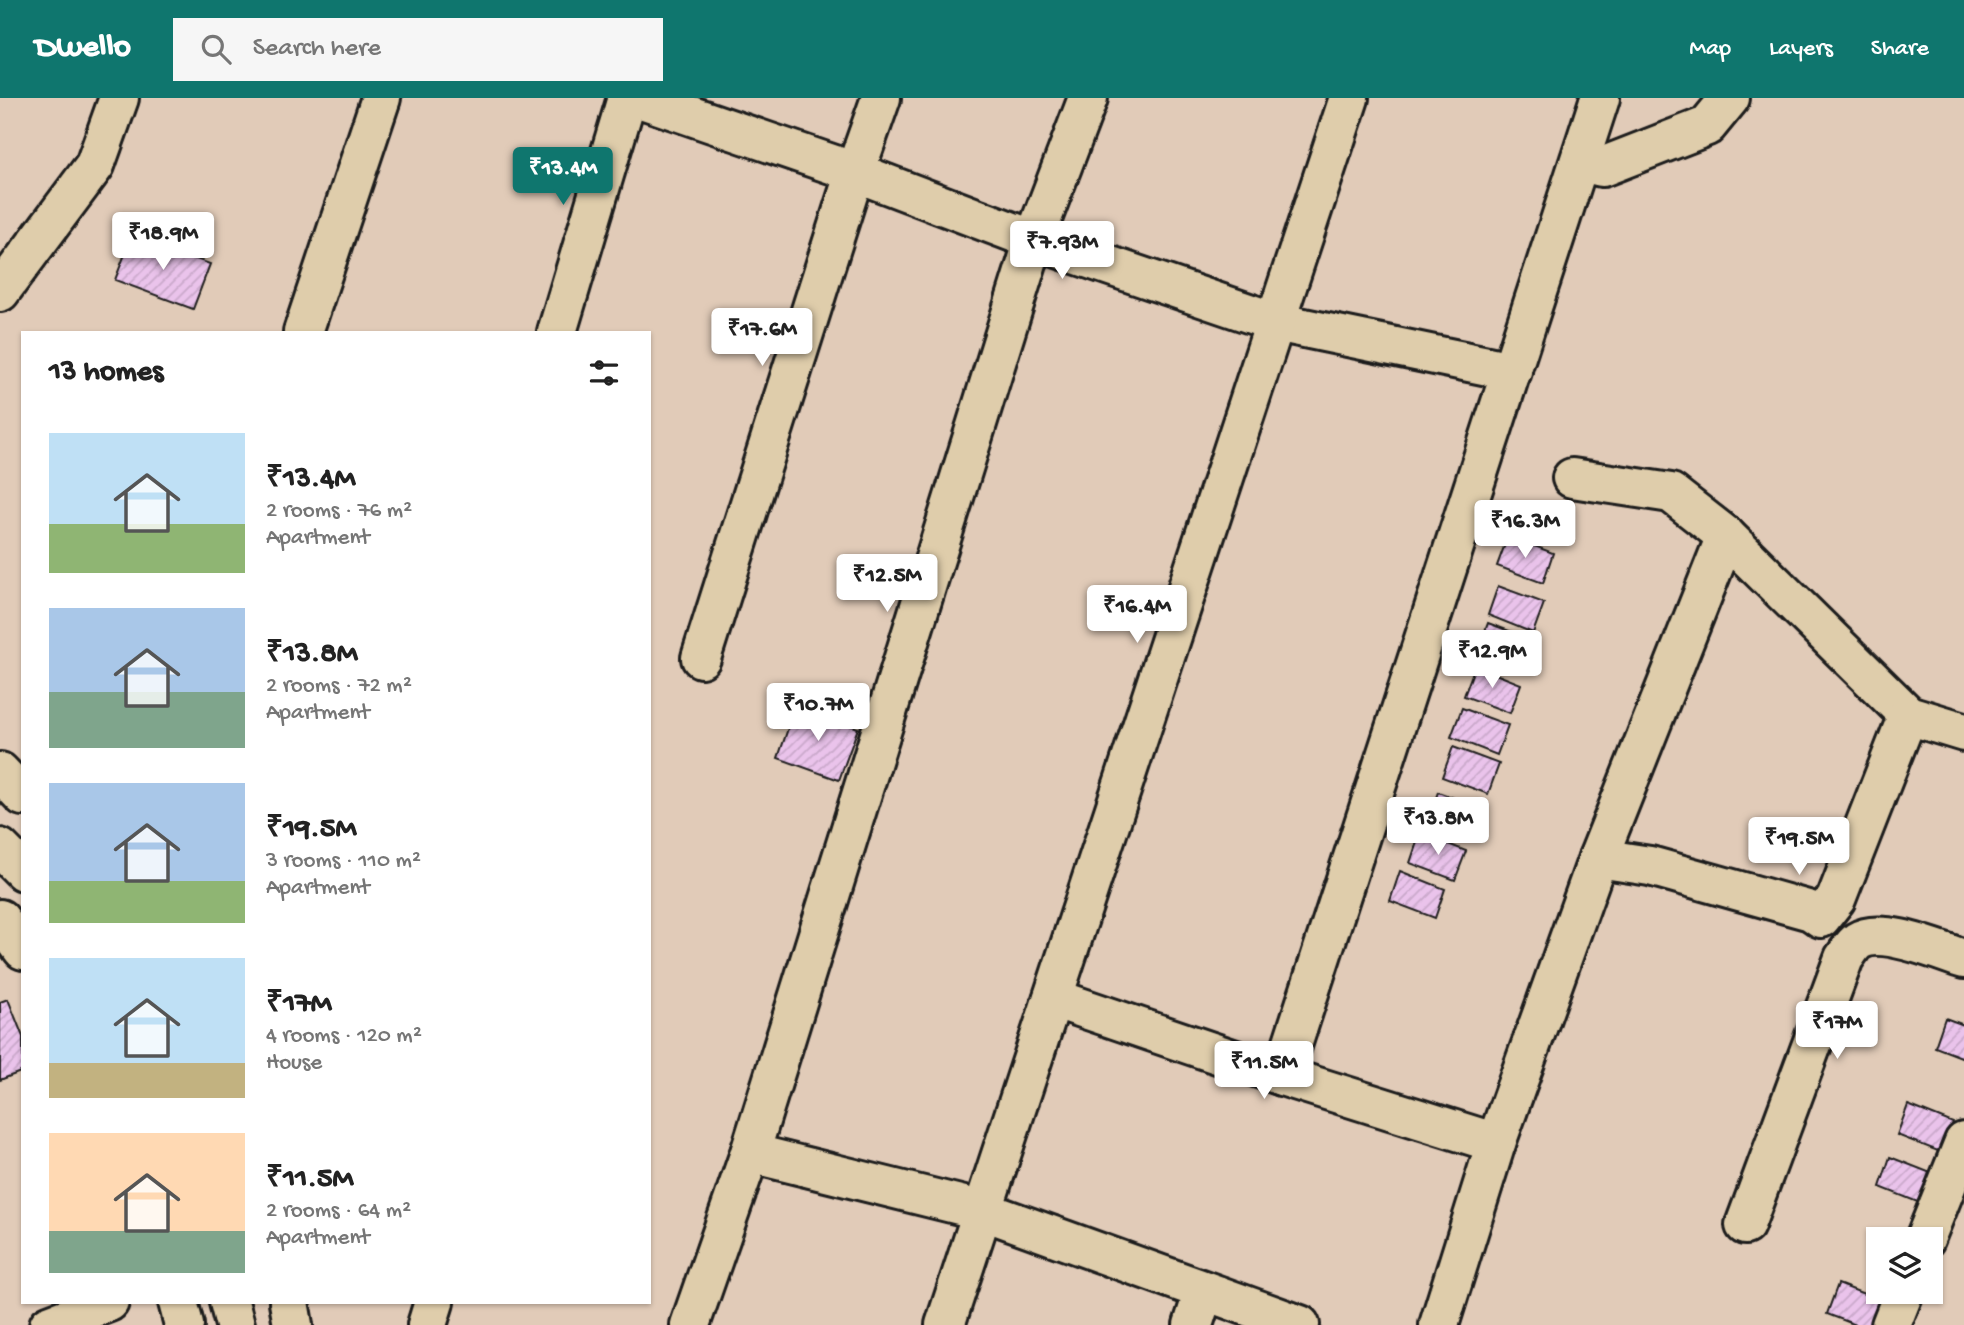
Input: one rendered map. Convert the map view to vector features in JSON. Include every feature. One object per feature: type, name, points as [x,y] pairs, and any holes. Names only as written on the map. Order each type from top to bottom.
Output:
[{"type":"street","points":[[0,292],[95,165],[120,98]]},
{"type":"street","points":[[303,331],[381,98]]},
{"type":"street","points":[[556,331],[627,98]]},
{"type":"street","points":[[639,98],[855,172],[1034,240],[1275,322],[1512,371]]},
{"type":"street","points":[[701,658],[855,172],[881,98]]},
{"type":"street","points":[[690,1325],[750,1153],[1034,240],[1088,98]]},
{"type":"street","points":[[945,1325],[1349,98]]},
{"type":"street","points":[[1282,1076],[1601,98]]},
{"type":"street","points":[[1580,162],[1602,167],[1707,126],[1730,98]]},
{"type":"street","points":[[1572,478],[1671,493],[1726,536],[1908,715],[1964,732]]},
{"type":"street","points":[[1439,1325],[1496,1143],[1598,858],[1726,536]]},
{"type":"street","points":[[1598,858],[1650,866],[1811,911],[1821,918],[1836,899],[1908,715]]},
{"type":"street","points":[[0,772],[21,794]]},
{"type":"street","points":[[0,848],[21,869]]},
{"type":"street","points":[[0,919],[21,947]]},
{"type":"street","points":[[1745,1225],[1844,958],[1856,942],[1871,935],[1891,937],[1964,959]]},
{"type":"street","points":[[1053,998],[1282,1076],[1496,1143]]},
{"type":"street","points":[[1930,1227],[1964,1142]]},
{"type":"street","points":[[750,1153],[984,1212],[1198,1308],[1300,1325]]},
{"type":"street","points":[[48,1325],[103,1304]]},
{"type":"street","points":[[179,1304],[184,1325]]},
{"type":"street","points":[[229,1304],[234,1325]]},
{"type":"street","points":[[289,1304],[293,1325]]},
{"type":"street","points":[[427,1325],[433,1304]]},
{"type":"street","points":[[1891,1325],[1899,1304]]},
{"type":"building","points":[[132,236],[210,264],[193,309],[115,280]]},
{"type":"building","points":[[1508,536],[1553,553],[1543,583],[1497,566]]},
{"type":"building","points":[[1498,586],[1544,603],[1533,633],[1488,615]]},
{"type":"building","points":[[1488,623],[1533,640],[1523,670],[1477,653]]},
{"type":"building","points":[[1475,666],[1521,684],[1510,713],[1464,696]]},
{"type":"building","points":[[796,705],[858,728],[839,780],[778,758]]},
{"type":"building","points":[[1462,708],[1508,725],[1497,755],[1451,737]]},
{"type":"building","points":[[1453,747],[1499,764],[1488,794],[1442,777]]},
{"type":"building","points":[[1438,792],[1484,809],[1473,839],[1428,821]]},
{"type":"building","points":[[1420,833],[1466,851],[1455,880],[1410,863]]},
{"type":"building","points":[[1400,871],[1445,889],[1435,918],[1390,901]]},
{"type":"building","points":[[8,999],[21,1032],[21,1072],[0,1080],[0,1002]]},
{"type":"building","points":[[1945,1018],[1964,1025],[1964,1058],[1935,1047]]},
{"type":"building","points":[[1908,1105],[1953,1123],[1943,1153],[1897,1135]]},
{"type":"building","points":[[1890,1157],[1936,1175],[1925,1205],[1880,1187]]},
{"type":"building","points":[[1838,1284],[1866,1295],[1866,1304],[1882,1304],[1875,1325],[1856,1325],[1827,1314]]}]
